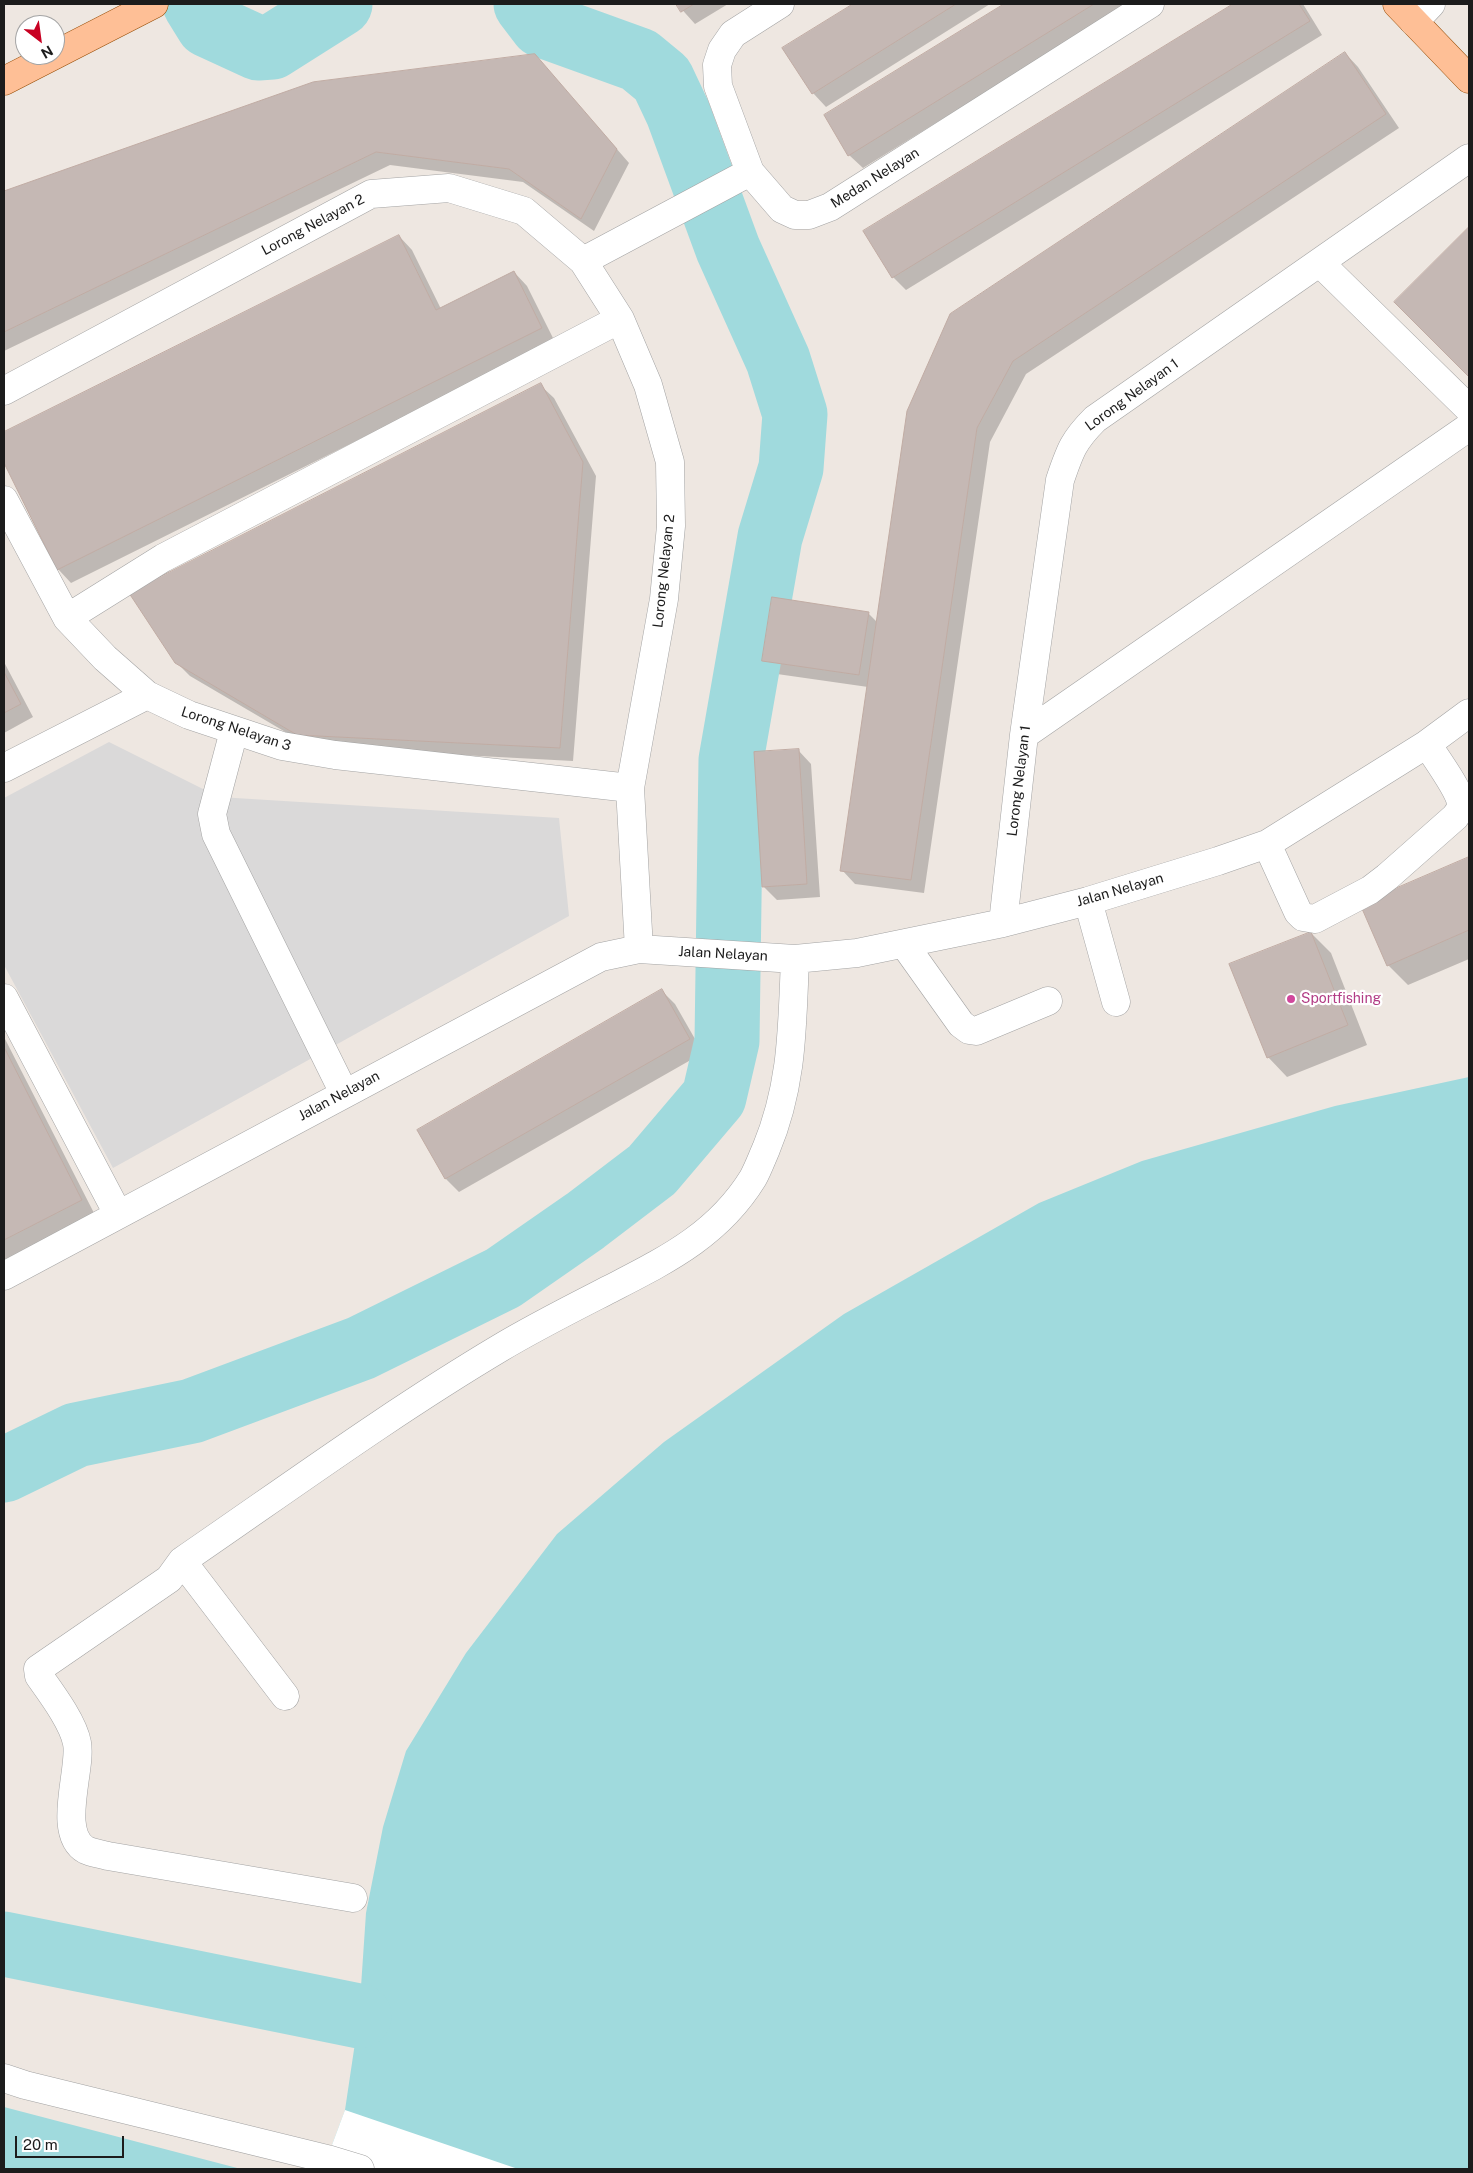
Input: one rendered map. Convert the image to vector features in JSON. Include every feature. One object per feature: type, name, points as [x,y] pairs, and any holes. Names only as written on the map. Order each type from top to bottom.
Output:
[{"type":"main road","points":[[4,82],[154,4]]},
{"type":"main road","points":[[1414,10],[1469,79]]},
{"type":"street","name":"Medan Nelayan","points":[[780,4],[733,34],[722,50],[718,65],[718,86],[750,172],[782,209],[795,215],[809,215],[830,207],[1150,4]]},
{"type":"street","name":"Lorong Nelayan 1","points":[[1003,923],[1024,735],[1060,480],[1069,452],[1078,436],[1095,419],[1469,158]]},
{"type":"street","points":[[583,261],[750,172]]},
{"type":"street","name":"Lorong Nelayan 2","points":[[4,391],[371,194],[449,188],[524,210],[583,261],[620,319],[648,385],[670,462],[671,526],[664,599],[630,788],[639,949]]},
{"type":"street","points":[[1320,263],[1469,409]]},
{"type":"street","points":[[67,618],[163,558],[620,319]]},
{"type":"street","points":[[1024,735],[1469,427]]},
{"type":"street","name":"Lorong Nelayan 3","points":[[4,500],[67,618],[105,658],[147,696],[189,715],[282,746],[335,755],[630,788]]},
{"type":"street","points":[[4,768],[147,696]]},
{"type":"street","name":"Jalan Nelayan","points":[[4,1276],[601,957],[639,949],[796,959],[856,953],[1003,923],[1088,901],[1267,844],[1427,744],[1469,713]]},
{"type":"street","points":[[234,731],[212,814],[216,834],[344,1093]]},
{"type":"street","points":[[1267,844],[1298,912],[1303,917],[1315,918],[1376,886],[1455,817],[1461,807],[1463,789],[1427,744]]},
{"type":"street","points":[[1088,901],[1116,1002]]},
{"type":"street","points":[[904,944],[962,1024],[969,1030],[976,1031],[1048,1002]]},
{"type":"street","points":[[354,1898],[108,1856],[87,1850],[82,1846],[74,1833],[71,1810],[77,1743],[72,1729],[39,1676],[38,1669],[169,1579],[182,1561],[440,1386],[501,1347],[551,1319],[665,1261],[704,1235],[730,1210],[754,1177],[776,1124],[787,1082],[796,959]]},
{"type":"street","points":[[4,998],[118,1214]]},
{"type":"street","points":[[182,1561],[285,1696]]},
{"type":"street","points":[[4,2078],[25,2085],[327,2158],[360,2169]]},
{"type":"shaded area","points":[[109,742],[219,797],[559,818],[569,916],[113,1168],[4,965],[4,798]]},
{"type":"water","points":[[1469,1077],[1469,2169],[323,2169],[345,2110],[359,2016],[366,1913],[383,1827],[406,1751],[466,1653],[557,1534],[664,1442],[844,1314],[1039,1203],[1142,1161],[1335,1106]]},
{"type":"water","points":[[4,2107],[241,2169],[4,2169]]},
{"type":"pier","points":[[345,2110],[518,2169],[323,2169]]},
{"type":"building","points":[[676,4],[694,4],[681,12]]},
{"type":"building","points":[[853,4],[956,4],[812,94],[782,48]]},
{"type":"building","points":[[1004,4],[1094,4],[848,156],[824,115]]},
{"type":"building","points":[[1233,4],[1299,4],[1310,21],[892,278],[863,231]]},
{"type":"building","points":[[1345,52],[1386,114],[1013,361],[977,428],[911,880],[840,871],[907,411],[950,314]]},
{"type":"building","points":[[535,54],[617,149],[581,219],[509,169],[376,152],[4,332],[4,191],[313,82]]},
{"type":"building","points":[[1469,227],[1469,377],[1394,302]]},
{"type":"building","points":[[399,235],[436,310],[514,271],[542,328],[57,570],[4,463],[4,432]]},
{"type":"building","points":[[541,383],[583,462],[560,748],[297,735],[175,663],[129,593]]},
{"type":"building","points":[[772,597],[869,612],[859,675],[762,661]]},
{"type":"building","points":[[4,672],[21,704],[4,713]]},
{"type":"building","points":[[799,749],[807,884],[762,887],[754,752]]},
{"type":"building","points":[[1469,857],[1469,930],[1387,966],[1360,904]]},
{"type":"building","points":[[1311,932],[1348,1025],[1267,1058],[1229,964]]},
{"type":"building","points":[[662,989],[690,1039],[445,1179],[417,1130]]},
{"type":"building","points":[[4,1047],[82,1200],[4,1240]]},
{"type":"waterway","points":[[195,4],[208,25],[258,48],[272,47],[340,4]]},
{"type":"waterway","points":[[4,1470],[76,1435],[192,1411],[361,1348],[503,1278],[585,1221],[652,1170],[714,1097],[727,1041],[731,760],[770,537],[791,468],[795,414],[778,360],[728,249],[678,113],[662,79],[639,60],[542,25],[526,4]]},
{"type":"waterway","points":[[4,1944],[359,2016]]},
{"type":"place","name":"Sportfishing","points":[[1291,999]]}]
